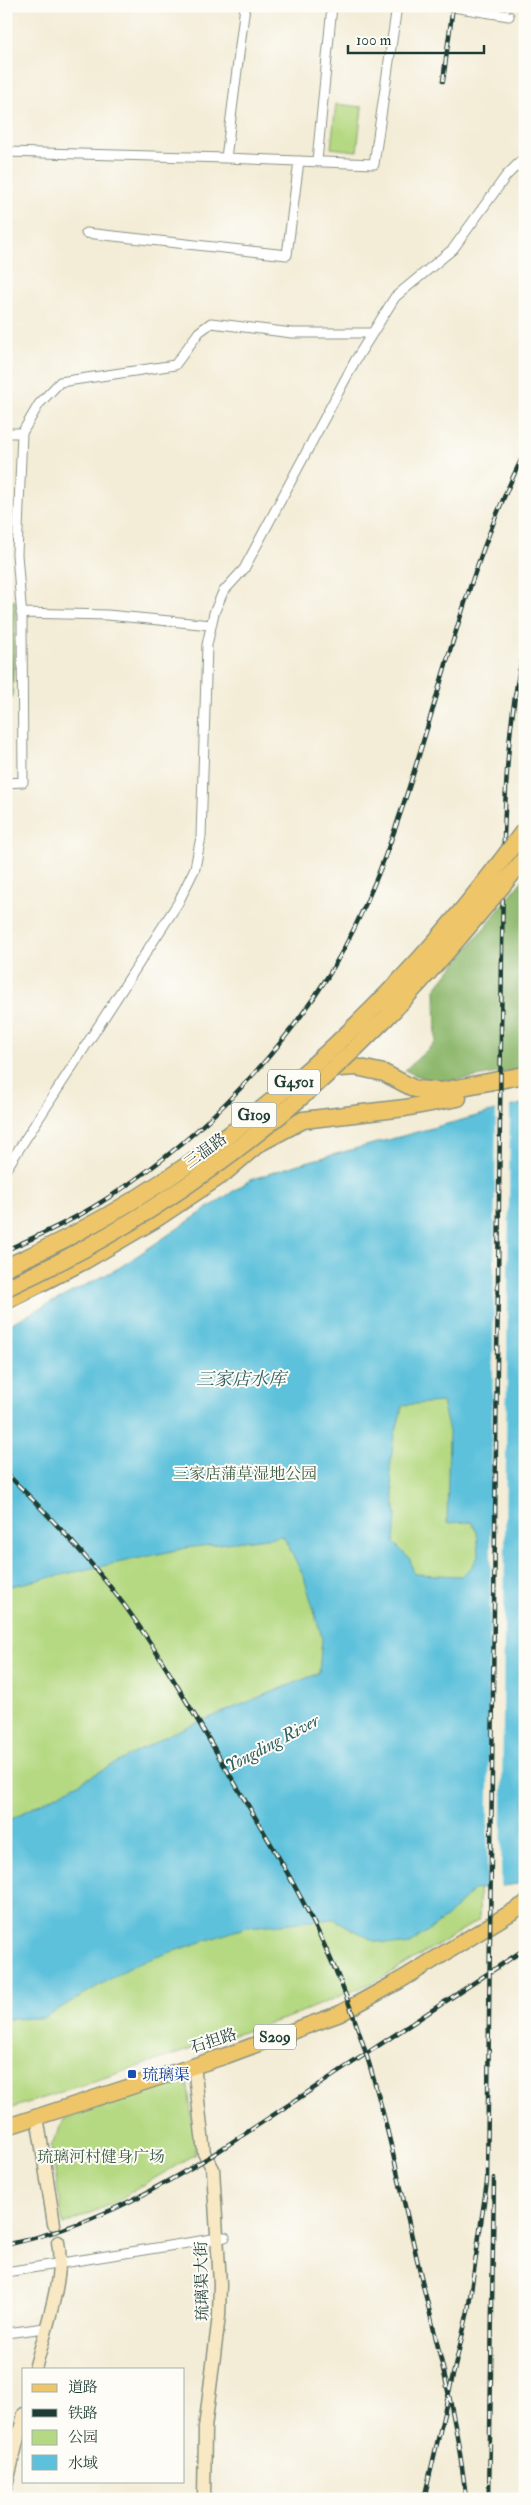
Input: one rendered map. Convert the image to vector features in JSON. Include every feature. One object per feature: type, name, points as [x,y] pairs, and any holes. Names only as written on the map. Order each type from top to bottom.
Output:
[{"type":"highway","name":"G4501","points":[[274,1100],[374,1008],[452,921],[525,829]]},
{"type":"highway","name":"G4501","points":[[6,1288],[150,1210],[219,1162],[284,1111],[332,1070],[386,1018],[464,932],[525,858]]},
{"type":"highway","name":"三温路","points":[[6,1268],[80,1230],[156,1185],[208,1149],[299,1080],[324,1069],[356,1067],[384,1074],[415,1089],[440,1091],[525,1075]]},
{"type":"highway","name":"三温路","points":[[6,1302],[84,1261],[154,1220],[223,1174],[258,1144],[303,1120],[405,1108],[525,1083]]},
{"type":"main road","name":"石担路","points":[[6,2127],[194,2065],[339,2014],[400,1981],[525,1904]]},
{"type":"street","points":[[226,158],[244,6]]},
{"type":"street","points":[[317,161],[332,6]]},
{"type":"street","points":[[6,152],[374,164],[397,6]]},
{"type":"street","points":[[447,6],[509,16]]},
{"type":"street","points":[[6,1169],[178,903],[195,868],[201,838],[207,645],[211,625],[223,592],[244,569],[258,546],[371,334],[395,297],[454,249],[506,176],[525,157]]},
{"type":"street","points":[[86,233],[287,255],[299,161]]},
{"type":"street","points":[[6,783],[23,782],[22,613],[18,554],[22,433],[39,404],[60,382],[175,365],[199,332],[210,323],[292,333],[371,334]]},
{"type":"street","points":[[6,433],[22,433]]},
{"type":"street","points":[[22,613],[107,615],[211,625]]},
{"type":"street","name":"琉璃渠大街","points":[[194,2065],[204,2153],[213,2169],[221,2237],[220,2316],[206,2428],[204,2499]]},
{"type":"street","points":[[37,2116],[54,2224]]},
{"type":"street","points":[[6,2272],[221,2237]]},
{"type":"street","points":[[35,2368],[60,2264],[58,2242]]},
{"type":"street","points":[[6,2333],[45,2328]]},
{"type":"street","points":[[6,2486],[22,2422]]},
{"type":"green space","points":[[336,104],[362,107],[357,151],[331,148]]},
{"type":"green space","points":[[6,599],[16,601],[12,698],[6,697]]},
{"type":"green space","points":[[525,877],[525,1069],[449,1081],[420,1077],[405,1070],[436,1042],[435,989]]},
{"type":"green space","name":"三家店水库","points":[[488,1113],[479,1920],[377,1981],[289,2017],[6,2110],[6,1326],[119,1268],[250,1180],[299,1164]]},
{"type":"green space","name":"琉璃河村健身广场","points":[[187,2078],[196,2154],[111,2204],[63,2225],[51,2146],[64,2119]]},
{"type":"water","name":"三家店水库","points":[[525,1103],[525,1883],[473,1890],[447,1917],[407,1946],[374,1941],[334,1919],[247,1927],[138,1963],[43,2018],[6,2019],[6,1822],[172,1733],[319,1673],[322,1638],[304,1577],[283,1536],[186,1548],[6,1587],[6,1326],[119,1268],[250,1180],[299,1164]],"holes":[[[442,1402],[449,1432],[447,1523],[471,1522],[477,1532],[479,1554],[472,1567],[461,1576],[414,1574],[410,1559],[394,1543],[396,1515],[390,1470],[393,1442],[403,1405]]]},
{"type":"pier","points":[[510,1104],[501,1889],[487,1891],[496,1108]]},
{"type":"railway","points":[[443,81],[453,6]]},
{"type":"railway","points":[[6,1250],[51,1230],[95,1206],[163,1159],[195,1132],[255,1073],[282,1041],[330,973],[355,927],[386,855],[411,781],[475,573],[506,492],[525,452]]},
{"type":"railway","points":[[424,2499],[468,2311],[487,2182],[503,870],[508,757],[514,701],[525,646]]},
{"type":"railway","points":[[6,1473],[83,1554],[125,1606],[153,1647],[278,1857],[308,1911],[334,1967],[358,2029],[379,2096],[446,2383],[458,2441],[466,2499]]},
{"type":"railway","points":[[6,2245],[35,2238],[88,2220],[113,2210],[161,2185],[211,2156],[525,1949]]},
{"type":"railway","points":[[489,2499],[494,2178]]},
{"type":"place","name":"琉璃渠","points":[[132,2074]]},
{"type":"park label","name":"三家店蒲草湿地公园","points":[[245,1473]]},
{"type":"water label","name":"Yongding River","points":[[272,1743]]}]
